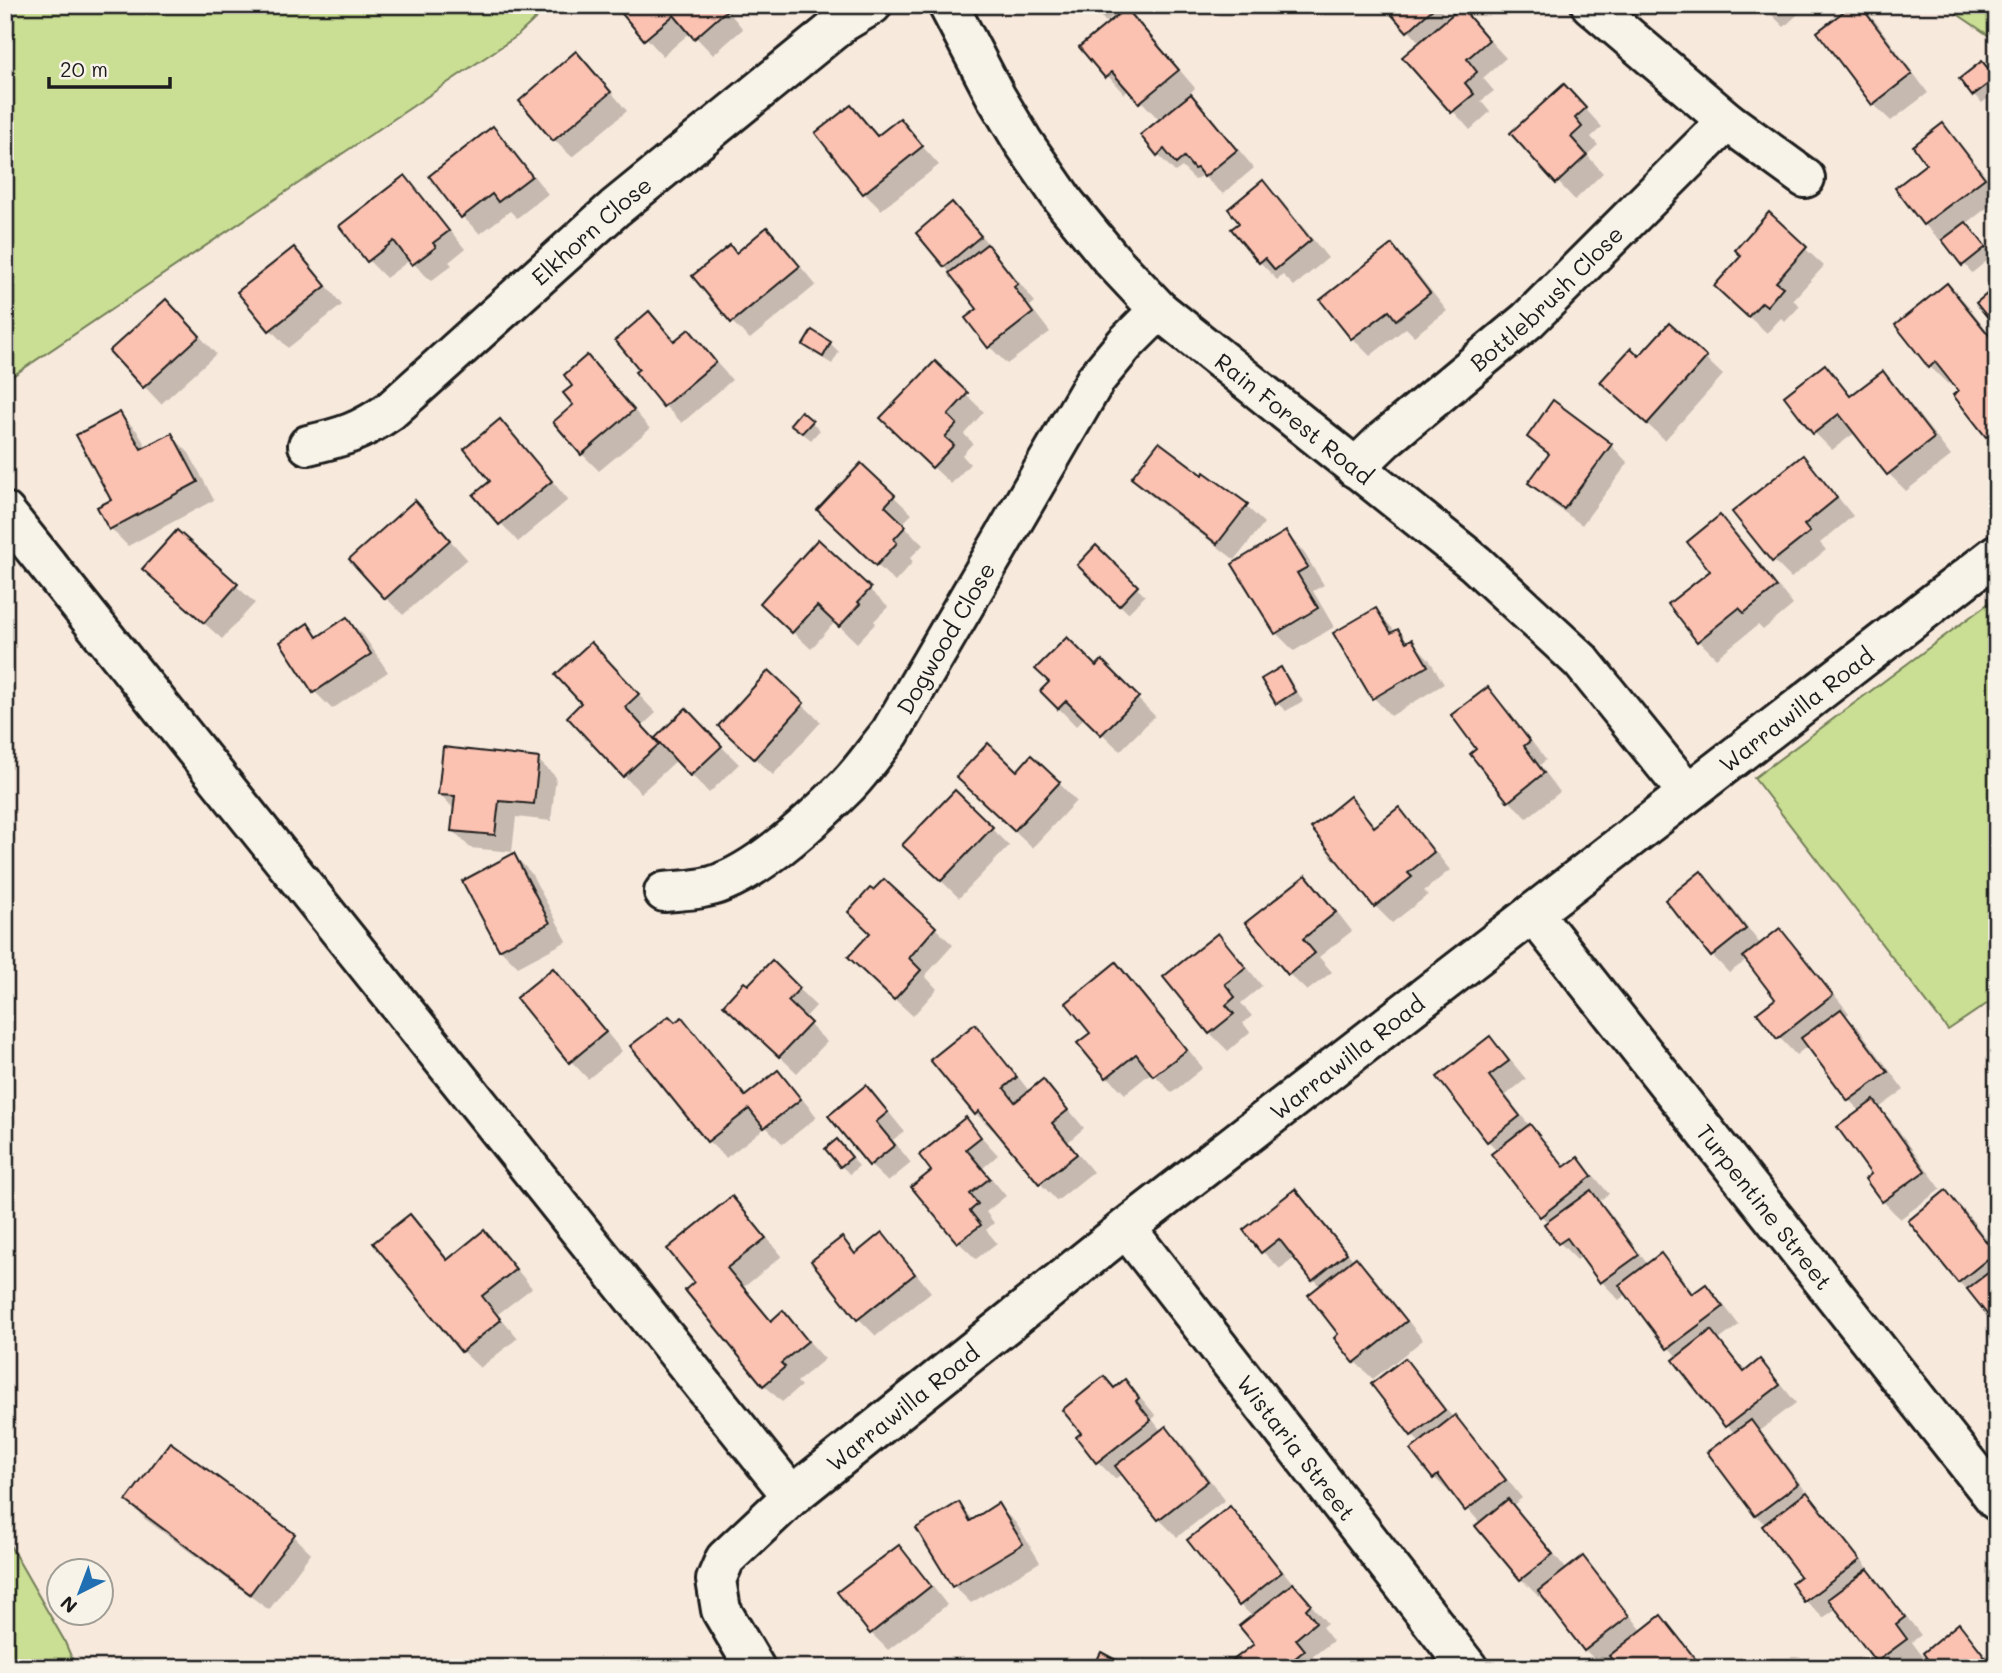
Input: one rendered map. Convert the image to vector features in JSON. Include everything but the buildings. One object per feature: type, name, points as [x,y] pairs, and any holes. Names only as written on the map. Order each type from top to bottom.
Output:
[{"type":"street","name":"Elkhorn Close","points":[[308,445],[348,436],[390,411],[615,208],[842,23],[872,5]]},
{"type":"street","name":"Rain Forest Road","points":[[948,5],[1023,142],[1066,204],[1111,260],[1159,310],[1475,563],[1581,661],[1687,792]]},
{"type":"street","points":[[1591,5],[1727,121],[1805,177]]},
{"type":"street","name":"Bottlebrush Close","points":[[1355,468],[1385,439],[1528,320],[1727,121]]},
{"type":"street","name":"Dogwood Close","points":[[664,892],[722,883],[760,862],[847,786],[890,733],[1096,379],[1125,344],[1159,310]]},
{"type":"street","points":[[5,512],[792,1496]]},
{"type":"street","name":"Warrawilla Road","points":[[755,1668],[721,1610],[716,1580],[725,1559],[792,1496],[1125,1228],[1997,554]]},
{"type":"street","name":"Turpentine Street","points":[[1533,914],[1997,1501]]},
{"type":"street","name":"Wistaria Street","points":[[1125,1228],[1468,1668]]},
{"type":"green space","points":[[5,5],[550,5],[517,36],[5,381]]},
{"type":"green space","points":[[1944,5],[1997,5],[1997,41]]},
{"type":"green space","points":[[1997,597],[1997,997],[1948,1030],[1754,778]]},
{"type":"green space","points":[[5,1537],[46,1609],[46,1628],[57,1628],[76,1668],[5,1668]]}]
